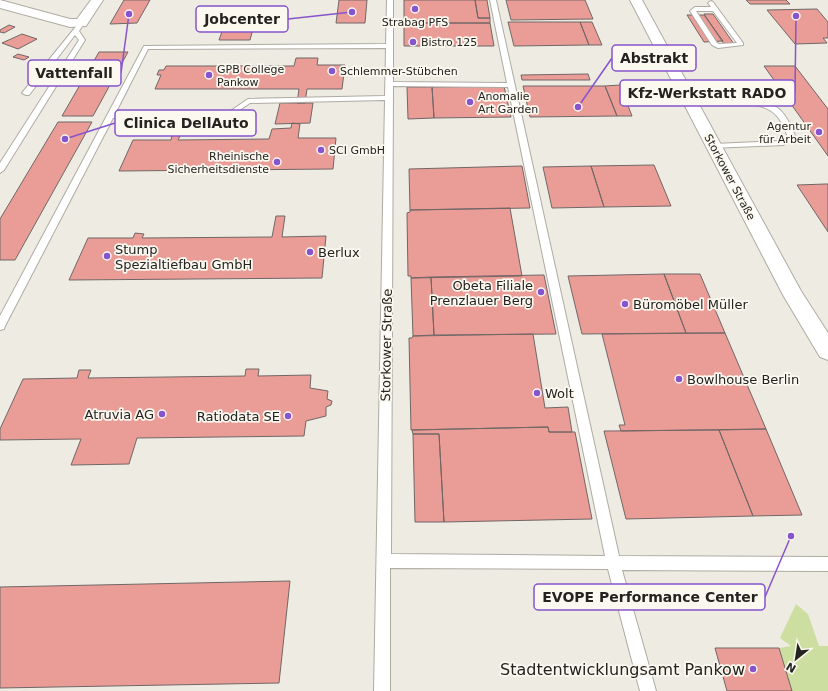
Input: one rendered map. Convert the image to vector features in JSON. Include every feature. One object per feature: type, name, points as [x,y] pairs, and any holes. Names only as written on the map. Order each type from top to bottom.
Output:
[{"type":"main road","points":[[0,4],[70,23],[79,27],[97,0]]},
{"type":"main road","name":"Storkower Straße","points":[[636,0],[793,295],[828,351]]},
{"type":"lane","name":"Storkower Straße","points":[[382,691],[390,0]]},
{"type":"lane","points":[[493,0],[613,562],[648,691]]},
{"type":"lane","points":[[713,6],[741,44],[718,46],[714,44],[693,11],[695,9],[713,6]]},
{"type":"lane","points":[[26,93],[79,27]]},
{"type":"lane","points":[[0,170],[82,40],[79,27]]},
{"type":"lane","points":[[0,326],[146,47],[389,46]]},
{"type":"lane","points":[[389,84],[511,85]]},
{"type":"lane","points":[[110,116],[231,114],[248,101],[388,98]]},
{"type":"lane","points":[[691,103],[761,104],[775,109],[786,124],[792,138],[783,143],[714,146]]},
{"type":"lane","points":[[384,561],[828,564]]},
{"type":"green space","points":[[796,604],[808,614],[819,646],[828,646],[828,691],[792,691],[779,648],[791,646],[780,638]]},
{"type":"building","points":[[124,0],[150,0],[137,23],[110,24]]},
{"type":"building","points":[[339,0],[367,0],[365,23],[336,23]]},
{"type":"building","points":[[404,0],[475,0],[478,18],[490,18],[490,23],[404,23]]},
{"type":"building","points":[[475,0],[487,0],[490,18],[478,18]]},
{"type":"building","points":[[506,0],[585,0],[593,19],[511,20]]},
{"type":"building","points":[[746,0],[786,0],[790,4],[750,4]]},
{"type":"building","points":[[259,8],[255,25],[262,25],[262,29],[253,29],[250,40],[219,40],[230,9]]},
{"type":"building","points":[[817,9],[828,22],[828,38],[823,38],[827,43],[795,44],[767,10]]},
{"type":"building","points":[[704,14],[713,14],[734,44],[724,44]]},
{"type":"building","points":[[687,15],[704,15],[723,41],[704,42]]},
{"type":"building","points":[[508,22],[580,22],[589,45],[514,46]]},
{"type":"building","points":[[580,22],[592,22],[602,45],[589,45]]},
{"type":"building","points":[[404,23],[490,23],[494,46],[404,46]]},
{"type":"building","points":[[9,25],[15,27],[4,33],[0,32],[0,30]]},
{"type":"building","points":[[22,34],[37,39],[18,49],[2,43]]},
{"type":"building","points":[[99,52],[128,52],[93,116],[62,116]]},
{"type":"building","points":[[18,54],[29,57],[24,60],[13,57]]},
{"type":"building","points":[[296,58],[318,58],[317,65],[345,65],[342,89],[307,89],[305,103],[297,103],[299,89],[155,89],[161,75],[157,75],[159,70],[164,70],[166,66],[294,66]]},
{"type":"building","name":"Agentur für Arbeit","points":[[764,66],[795,66],[828,109],[828,156]]},
{"type":"building","points":[[588,74],[590,80],[522,80],[521,75]]},
{"type":"building","points":[[620,85],[632,116],[617,116],[605,86]]},
{"type":"building","name":"Anomalie Art Garden","points":[[504,86],[511,117],[434,118],[432,87]]},
{"type":"building","points":[[523,86],[605,86],[617,116],[530,117]]},
{"type":"building","points":[[407,87],[432,87],[434,118],[408,119]]},
{"type":"building","points":[[280,103],[313,103],[310,123],[275,124]]},
{"type":"building","points":[[58,122],[92,122],[15,260],[0,260],[0,219]]},
{"type":"building","points":[[292,123],[300,124],[298,138],[336,138],[333,169],[119,171],[133,140],[171,140],[172,135],[180,136],[178,140],[269,139],[272,129],[291,128]]},
{"type":"building","points":[[654,165],[671,206],[604,207],[591,166]]},
{"type":"building","points":[[522,166],[530,208],[410,210],[409,169]]},
{"type":"building","points":[[591,166],[604,207],[552,208],[543,167]]},
{"type":"building","points":[[828,184],[828,232],[797,185]]},
{"type":"building","points":[[510,208],[522,276],[411,278],[411,276],[408,276],[407,213],[410,212],[410,210]]},
{"type":"building","points":[[276,216],[285,216],[282,237],[326,236],[322,278],[69,280],[88,238],[133,238],[135,233],[144,234],[142,238],[272,237]]},
{"type":"building","points":[[664,274],[700,274],[725,333],[686,333]]},
{"type":"building","name":"Büromöbel Müller","points":[[664,274],[686,333],[582,334],[568,276]]},
{"type":"building","points":[[544,275],[556,334],[434,335],[431,277]]},
{"type":"building","points":[[431,277],[434,335],[413,336],[411,278]]},
{"type":"building","name":"Bowlhouse Berlin","points":[[725,333],[766,429],[621,431],[619,425],[625,425],[602,334]]},
{"type":"building","points":[[533,334],[545,408],[568,407],[572,432],[549,432],[548,427],[411,430],[409,338],[412,338],[413,336]]},
{"type":"building","points":[[246,369],[259,369],[258,376],[311,375],[310,388],[328,391],[327,399],[332,401],[331,405],[326,407],[326,416],[306,421],[304,436],[137,438],[129,464],[71,465],[81,439],[0,440],[0,429],[23,379],[77,378],[79,370],[91,370],[88,378],[245,376]]},
{"type":"building","points":[[548,427],[549,432],[575,432],[592,519],[444,522],[439,434],[413,434],[412,430]]},
{"type":"building","points":[[766,429],[802,515],[753,516],[719,430]]},
{"type":"building","points":[[719,430],[753,516],[626,519],[604,431]]},
{"type":"building","points":[[413,434],[439,434],[444,522],[415,522]]},
{"type":"building","points":[[290,581],[279,683],[0,688],[0,587]]},
{"type":"building","name":"Stadtentwicklungsamt Pankow","points":[[715,648],[779,648],[792,691],[727,691]]},
{"type":"place","name":"Strabag PFS","points":[[415,9]]},
{"type":"place","name":"Jobcenter","points":[[352,12]]},
{"type":"place","name":"Vattenfall","points":[[129,14]]},
{"type":"place","name":"Kfz-Werkstatt RADO","points":[[796,16]]},
{"type":"place","name":"Bistro 125","points":[[413,42]]},
{"type":"place","name":"Schlemmer-Stübchen","points":[[332,71]]},
{"type":"place","name":"GPB College Pankow","points":[[209,75]]},
{"type":"place","name":"Anomalie Art Garden","points":[[470,102]]},
{"type":"place","name":"Abstrakt","points":[[578,107]]},
{"type":"place","name":"Agentur für Arbeit","points":[[819,132]]},
{"type":"place","name":"Clinica DellAuto","points":[[65,139]]},
{"type":"place","name":"SCI GmbH","points":[[321,150]]},
{"type":"place","name":"Rheinische Sicherheitsdienste","points":[[277,162]]},
{"type":"place","name":"Berlux","points":[[310,252]]},
{"type":"place","name":"Stump Spezialtiefbau GmbH","points":[[107,256]]},
{"type":"place","name":"Obeta Filiale Prenzlauer Berg","points":[[541,292]]},
{"type":"place","name":"Büromöbel Müller","points":[[625,304]]},
{"type":"place","name":"Bowlhouse Berlin","points":[[679,379]]},
{"type":"place","name":"Wolt","points":[[537,393]]},
{"type":"place","name":"Atruvia AG","points":[[162,414]]},
{"type":"place","name":"Ratiodata SE","points":[[288,416]]},
{"type":"place","name":"EVOPE Performance Center","points":[[791,536]]},
{"type":"place","name":"Stadtentwicklungsamt Pankow","points":[[753,669]]}]
